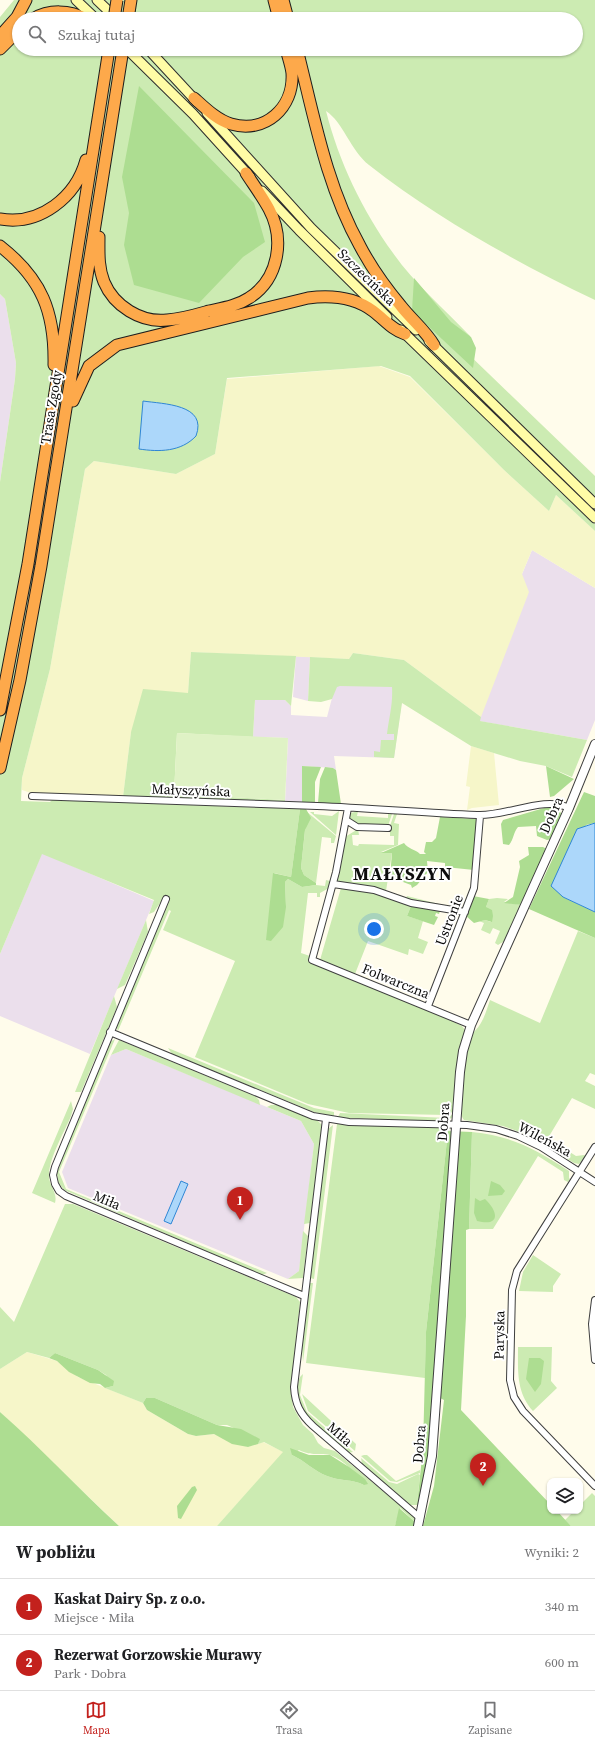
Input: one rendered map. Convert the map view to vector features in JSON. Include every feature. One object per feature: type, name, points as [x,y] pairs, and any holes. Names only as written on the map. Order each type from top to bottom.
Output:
[{"type":"highway","points":[[20,12],[26,0]]},
{"type":"highway","points":[[115,12],[117,0]]},
{"type":"highway","points":[[129,12],[131,0]]},
{"type":"highway","points":[[274,0],[277,12]]},
{"type":"highway","points":[[283,0],[286,12]]},
{"type":"highway","points":[[0,36],[12,23]]},
{"type":"highway","points":[[0,49],[12,37]]},
{"type":"highway","name":"Trasa Zgody","points":[[0,710],[28,564],[108,56]]},
{"type":"highway","name":"Trasa Zgody","points":[[0,768],[27,643],[61,444],[122,56]]},
{"type":"highway","points":[[194,98],[210,112],[230,124],[253,126],[269,121],[280,111],[286,102],[291,87],[292,72],[288,56]]},
{"type":"highway","points":[[299,56],[322,148],[346,220],[377,273],[401,306],[427,333],[434,346]]},
{"type":"highway","points":[[0,219],[23,219],[36,216],[50,210],[64,199],[76,185],[83,172],[99,116]]},
{"type":"highway","points":[[101,186],[99,263],[104,282],[114,297],[135,315],[149,319],[166,320],[237,304],[250,297],[261,288],[272,272],[278,249],[273,222],[269,209],[246,173]]},
{"type":"highway","points":[[0,246],[25,269],[36,284],[49,310],[54,341],[53,407]]},
{"type":"highway","points":[[61,444],[74,396],[88,366],[117,345],[128,341],[273,306],[322,297],[342,298],[358,302],[373,311],[393,330],[405,334]]},
{"type":"main road","points":[[76,0],[89,12]]},
{"type":"main road","points":[[97,0],[110,12]]},
{"type":"main road","name":"Szczecińska","points":[[134,56],[193,114],[299,230],[595,518]]},
{"type":"main road","name":"Szczecińska","points":[[155,56],[311,228],[595,504]]},
{"type":"street","name":"Dobra","points":[[419,1522],[432,1456],[461,1062],[471,1025],[569,808],[595,744]]},
{"type":"street","name":"Małyszyńska","points":[[32,796],[348,808],[480,816],[549,804],[560,804],[569,808]]},
{"type":"street","points":[[348,808],[333,884],[374,890],[410,903],[465,912]]},
{"type":"street","name":"Ustronie","points":[[428,1006],[474,888],[480,816]]},
{"type":"street","points":[[346,820],[357,827],[388,828]]},
{"type":"street","name":"Folwarczna","points":[[333,884],[312,960],[428,1006],[471,1025]]},
{"type":"street","name":"Miła","points":[[166,899],[55,1167],[54,1180],[57,1188],[63,1194],[304,1296]]},
{"type":"street","points":[[110,1032],[296,1109],[326,1119],[348,1122],[456,1125]]},
{"type":"street","name":"Miła","points":[[326,1119],[294,1387],[298,1409],[312,1426],[419,1522]]},
{"type":"street","name":"Wileńska","points":[[456,1125],[486,1127],[518,1136],[541,1146],[595,1182]]},
{"type":"street","name":"Paryska","points":[[595,1147],[523,1259],[514,1277],[512,1297],[510,1380],[512,1392],[520,1407],[595,1486]]},
{"type":"street","points":[[595,1300],[592,1324],[595,1360]]},
{"type":"shaded area","points":[[0,294],[5,299],[16,363],[0,482]]},
{"type":"shaded area","points":[[532,550],[595,588],[595,720],[587,740],[479,721],[522,574]]},
{"type":"shaded area","points":[[296,656],[310,657],[308,701],[293,697]]},
{"type":"shaded area","points":[[336,683],[404,685],[394,758],[334,756],[336,770],[333,768],[303,766],[302,803],[285,803],[288,738],[253,737],[255,700],[285,700],[291,706],[291,715],[327,717]]},
{"type":"shaded area","points":[[42,853],[154,901],[90,1054],[0,1016],[0,954]]},
{"type":"shaded area","points":[[126,1049],[301,1121],[314,1144],[299,1271],[288,1279],[68,1188],[62,1172],[111,1055]]},
{"type":"green space","points":[[14,0],[595,0],[595,300],[507,255],[422,204],[369,165],[357,152],[337,122],[326,111],[331,130],[345,167],[371,220],[410,275],[470,336],[460,346],[595,476],[595,499],[533,436],[527,443],[595,509],[595,514],[542,472],[595,524],[595,531],[556,495],[549,511],[504,470],[410,376],[381,366],[227,378],[215,454],[176,474],[94,461],[85,469],[50,669],[22,778],[21,801],[50,802],[52,800],[300,809],[291,877],[274,873],[286,907],[285,882],[288,879],[302,887],[316,885],[325,886],[326,880],[330,881],[329,888],[320,893],[320,897],[317,897],[317,893],[308,893],[301,953],[310,956],[308,961],[426,1008],[462,1026],[465,1030],[457,1070],[454,1111],[447,1115],[349,1113],[308,1104],[195,1057],[235,961],[163,930],[171,911],[169,910],[118,1031],[116,1025],[166,906],[160,903],[154,912],[149,914],[154,900],[42,854],[0,954],[0,482],[16,363],[5,299],[0,294],[0,17]]},
{"type":"green space","points":[[139,86],[254,203],[265,242],[243,257],[199,303],[134,285],[124,245],[129,213],[122,177]]},
{"type":"green space","points":[[414,278],[451,322],[471,337],[476,348],[473,368],[412,311]]},
{"type":"green space","points":[[379,366],[410,377],[504,470],[549,511],[556,495],[595,531],[595,588],[532,550],[522,574],[529,592],[481,717],[404,660],[353,653],[349,659],[191,652],[188,693],[131,732],[123,797],[34,794],[22,790],[22,778],[50,669],[85,469],[94,461],[176,474],[215,454],[227,379]]},
{"type":"green space","points":[[191,652],[296,656],[291,706],[285,700],[255,700],[253,737],[177,733],[174,794],[285,800],[285,803],[123,797],[131,732],[143,689],[188,693]]},
{"type":"green space","points":[[353,653],[404,660],[481,717],[480,721],[587,740],[572,777],[546,766],[520,761],[471,746],[402,703],[394,758],[374,757],[374,751],[380,752],[381,740],[394,740],[394,734],[387,734],[392,687],[340,686],[337,687],[332,699],[321,702],[308,701],[310,657],[349,659]]},
{"type":"green space","points":[[177,733],[288,738],[285,800],[174,794]]},
{"type":"green space","points":[[471,746],[494,753],[499,805],[472,808],[467,810],[470,787],[466,786]]},
{"type":"green space","points":[[302,766],[321,767],[315,782],[315,803],[302,803]]},
{"type":"green space","points":[[546,766],[574,779],[554,796],[550,797]]},
{"type":"green space","points":[[325,767],[336,770],[341,804],[318,803],[320,779]]},
{"type":"green space","points":[[584,792],[595,796],[595,823],[586,825],[563,897],[595,912],[595,938],[529,909]]},
{"type":"green space","points":[[551,806],[559,809],[562,816],[552,839],[547,840],[537,836],[536,826],[518,827],[509,845],[503,844],[501,824],[503,820]]},
{"type":"green space","points":[[300,809],[306,809],[311,818],[305,830],[301,868],[304,875],[316,883],[316,885],[302,887],[288,879],[285,882],[286,907],[283,927],[271,941],[266,940],[273,873],[291,877]]},
{"type":"green space","points":[[339,811],[336,835],[310,812],[314,812],[314,814],[332,816]]},
{"type":"green space","points":[[358,811],[357,816],[388,818],[388,814],[392,814],[388,826],[356,826],[349,818],[351,813]]},
{"type":"green space","points":[[307,812],[336,836],[334,843],[331,843],[331,838],[322,837],[316,883],[304,875],[301,868]]},
{"type":"green space","points":[[394,814],[397,814],[394,823],[399,824],[398,845],[381,852],[392,853],[386,891],[406,898],[407,896],[447,906],[464,908],[463,910],[427,905],[335,882],[345,837],[358,829],[359,835],[352,835],[353,845],[394,845],[394,836],[390,836],[390,826]]},
{"type":"green space","points":[[440,817],[477,819],[474,870],[445,867],[445,863],[427,861],[428,872],[417,885],[412,888],[411,885],[390,877],[392,853],[381,853],[404,843],[407,847],[420,854],[426,854],[424,852],[426,842],[432,842],[436,838]]},
{"type":"green space","points":[[528,847],[543,847],[547,849],[522,905],[504,903],[513,897],[520,867],[519,861],[529,855]]},
{"type":"green space","points":[[341,888],[384,895],[411,906],[407,916],[423,921],[418,938],[428,942],[423,954],[409,949],[408,955],[368,941],[355,974],[320,960]]},
{"type":"green space","points":[[473,896],[489,899],[486,907],[492,910],[492,922],[485,920],[474,923],[466,916]]},
{"type":"green space","points":[[489,899],[508,899],[504,902],[522,905],[506,940],[498,945],[495,943],[500,931],[493,928],[490,934],[481,930],[484,923],[479,921],[485,920],[491,922],[486,907]]},
{"type":"green space","points":[[411,906],[440,911],[439,914],[436,913],[435,916],[438,917],[434,925],[407,916]]},
{"type":"green space","points":[[146,920],[148,932],[125,985],[117,989]]},
{"type":"green space","points":[[578,931],[595,938],[595,1075],[590,1073],[585,1081],[595,1086],[595,1109],[572,1098],[548,1138],[576,1156],[586,1156],[579,1164],[574,1163],[528,1135],[503,1126],[464,1120],[461,1114],[460,1104],[462,1079],[469,1043],[473,1033],[479,1026],[485,1014],[490,1000],[540,1023]]},
{"type":"green space","points":[[114,996],[117,1007],[81,1092],[75,1092]]},
{"type":"green space","points":[[115,1039],[59,1172],[66,1189],[267,1273],[262,1275],[64,1190],[58,1182],[57,1173],[72,1131],[110,1042]]},
{"type":"green space","points":[[119,1040],[255,1096],[259,1100],[260,1105],[126,1049],[111,1055]]},
{"type":"green space","points":[[168,1048],[314,1108],[334,1112],[334,1116],[314,1112],[172,1054]]},
{"type":"green space","points":[[71,1101],[73,1109],[71,1116],[50,1167],[49,1178],[56,1199],[55,1203],[32,1193]]},
{"type":"green space","points":[[277,1105],[317,1120],[322,1125],[310,1223],[304,1224],[314,1144],[301,1121],[267,1107]]},
{"type":"green space","points":[[340,1113],[447,1118],[453,1114],[454,1116],[447,1121],[338,1117]]},
{"type":"green space","points":[[337,1124],[446,1128],[450,1131],[448,1131],[426,1332],[425,1378],[306,1363]]},
{"type":"green space","points":[[333,1125],[314,1279],[310,1278],[328,1129]]},
{"type":"green space","points":[[448,1131],[472,1132],[469,1229],[466,1230],[466,1316],[461,1410],[547,1501],[547,1514],[560,1514],[571,1526],[423,1526],[434,1486],[444,1400],[434,1395],[429,1452],[421,1500],[417,1505],[423,1448],[426,1332]]},
{"type":"green space","points":[[472,1132],[512,1140],[534,1150],[569,1171],[570,1179],[568,1182],[564,1180],[563,1172],[538,1156],[493,1229],[469,1229]]},
{"type":"green space","points":[[491,1181],[500,1185],[505,1191],[502,1195],[488,1196]]},
{"type":"green space","points":[[475,1198],[480,1201],[485,1199],[490,1204],[495,1213],[493,1220],[490,1222],[477,1221],[474,1213]]},
{"type":"green space","points":[[65,1204],[73,1204],[296,1297],[300,1302],[291,1386],[293,1407],[303,1425],[313,1434],[318,1443],[324,1448],[335,1451],[415,1518],[415,1522],[400,1508],[395,1526],[217,1526],[283,1452],[264,1442],[258,1444],[259,1439],[227,1425],[217,1425],[155,1398],[146,1398],[143,1403],[105,1388],[113,1386],[106,1375],[98,1370],[55,1353],[49,1358],[27,1352],[0,1369],[0,1307],[14,1322]],"holes":[[[299,1450],[312,1454],[326,1454],[335,1457],[349,1468],[364,1485],[327,1476],[292,1455]]]},
{"type":"green space","points":[[303,1231],[308,1236],[303,1278],[288,1279],[299,1271]]},
{"type":"green space","points":[[533,1255],[561,1274],[553,1286],[553,1292],[519,1291],[523,1272]]},
{"type":"green space","points":[[309,1283],[313,1283],[303,1362],[302,1348]]},
{"type":"green space","points":[[518,1347],[552,1347],[551,1381],[557,1388],[533,1411],[523,1396],[519,1381]]},
{"type":"green space","points":[[27,1352],[57,1361],[78,1377],[143,1403],[147,1410],[188,1434],[196,1436],[214,1434],[248,1447],[263,1442],[284,1452],[217,1526],[119,1526],[0,1412],[0,1369]]},
{"type":"green space","points":[[55,1353],[98,1370],[114,1381],[113,1386],[105,1388],[100,1384],[90,1383],[69,1372],[57,1361],[49,1358]]},
{"type":"green space","points":[[529,1358],[540,1358],[544,1361],[541,1384],[535,1392],[526,1379]]},
{"type":"green space","points":[[303,1374],[300,1395],[307,1412],[353,1452],[347,1453],[314,1424],[307,1415],[299,1396],[298,1385],[300,1377]]},
{"type":"green space","points":[[302,1394],[356,1444],[355,1451],[308,1411]]},
{"type":"green space","points":[[146,1398],[155,1398],[217,1425],[241,1429],[260,1439],[258,1444],[248,1447],[232,1444],[214,1434],[196,1436],[188,1434],[147,1410],[143,1403]]},
{"type":"green space","points":[[0,1412],[89,1498],[119,1526],[0,1526]]},
{"type":"green space","points":[[290,1448],[309,1455],[330,1455],[365,1479],[368,1484],[364,1485],[332,1478],[322,1474],[292,1455]]},
{"type":"green space","points":[[367,1455],[396,1481],[420,1470],[420,1473],[397,1482],[390,1481],[361,1456]]},
{"type":"green space","points":[[361,1458],[389,1482],[397,1484],[418,1474],[420,1475],[417,1505],[409,1505],[362,1464]]},
{"type":"green space","points":[[195,1486],[197,1490],[181,1519],[178,1518],[177,1506],[192,1487]]},
{"type":"green space","points":[[592,1493],[595,1496],[595,1526],[571,1526],[565,1520],[571,1514],[583,1514],[583,1502]]},
{"type":"green space","points":[[399,1508],[415,1522],[414,1526],[395,1526]]},
{"type":"water","points":[[143,401],[172,405],[190,412],[196,417],[198,425],[196,436],[184,445],[169,450],[139,449]]},
{"type":"water","points":[[595,823],[595,912],[563,897],[551,886],[577,829]]},
{"type":"water","points":[[181,1181],[188,1184],[171,1224],[164,1221]]},
{"type":"place","name":"Kaskat Dairy Sp. z o.o.","points":[[240,1220]]},
{"type":"place","name":"Rezerwat Gorzowskie Murawy","points":[[483,1486]]},
{"type":"district","name":"MAŁYSZYN","points":[[403,874]]}]
